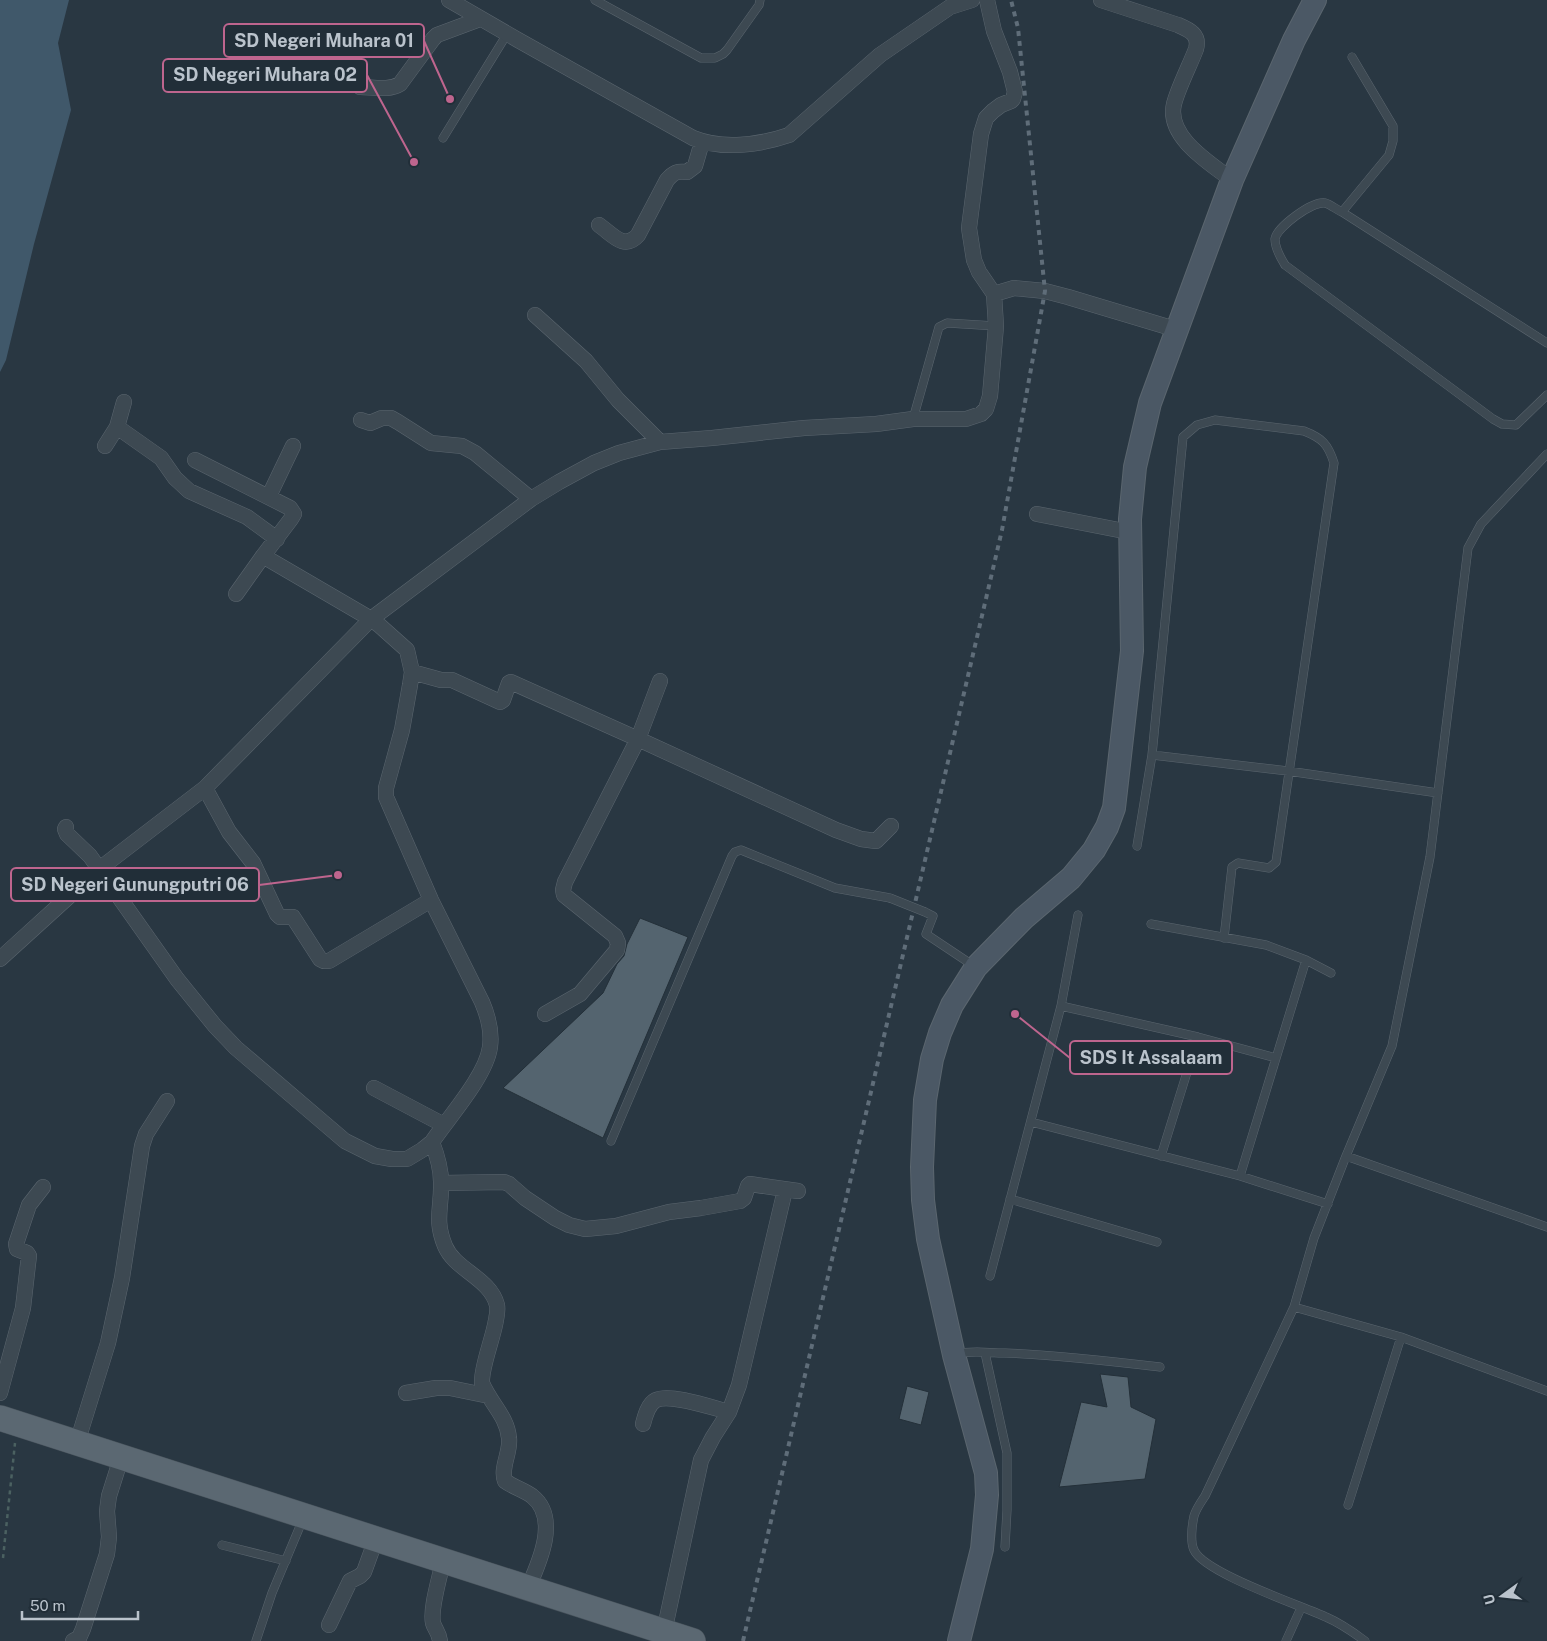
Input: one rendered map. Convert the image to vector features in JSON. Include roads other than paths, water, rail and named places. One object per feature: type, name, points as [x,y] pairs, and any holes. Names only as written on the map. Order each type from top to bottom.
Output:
[{"type":"main road","points":[[8,1421],[528,1588],[658,1633],[693,1641]]},
{"type":"street","points":[[449,0],[693,138],[702,142],[722,144],[754,144],[772,141],[789,134],[880,55],[950,7],[972,0]]},
{"type":"street","points":[[0,959],[98,870],[205,788],[370,619],[531,499],[559,482],[594,463],[660,442],[804,428],[876,424],[913,419],[966,419],[975,417],[986,409],[990,396],[996,326],[994,294],[979,272],[974,260],[969,228],[980,134],[989,114],[1001,105],[1011,101],[1015,92],[1010,72],[994,31],[987,0]]},
{"type":"street","points":[[1101,0],[1178,25],[1196,35],[1198,42],[1174,104],[1173,116],[1183,138],[1191,149],[1232,180]]},
{"type":"street","points":[[959,1641],[987,1549],[987,1494],[986,1473],[954,1354],[928,1239],[922,1176],[923,1123],[932,1059],[940,1033],[952,1005],[976,967],[1024,918],[1071,878],[1094,850],[1107,827],[1114,808],[1132,650],[1129,532],[1135,467],[1150,403],[1232,180],[1294,40],[1315,0]]},
{"type":"street","points":[[360,87],[383,88],[397,86],[437,35],[480,19]]},
{"type":"street","points":[[599,225],[621,241],[626,243],[634,240],[667,180],[678,171],[687,172],[695,166],[702,142]]},
{"type":"street","points":[[994,294],[1014,288],[1068,296],[1178,330]]},
{"type":"street","points":[[535,315],[586,361],[618,400],[660,442]]},
{"type":"street","points":[[105,446],[117,427],[124,402]]},
{"type":"street","points":[[360,420],[370,423],[382,418],[391,418],[431,444],[465,447],[531,499]]},
{"type":"street","points":[[117,427],[161,458],[175,478],[192,494],[247,517],[276,539]]},
{"type":"street","points":[[269,496],[293,446]]},
{"type":"street","points":[[195,460],[269,496],[290,508],[294,514],[236,594]]},
{"type":"street","points":[[1037,514],[1129,532]]},
{"type":"street","points":[[66,827],[67,834],[90,856],[98,870],[177,979],[236,1048],[345,1141],[375,1156],[392,1159],[407,1158],[432,1142],[480,1076],[486,1063],[491,1034],[488,1016],[482,1002],[431,900],[386,797],[386,788],[402,730],[412,672],[407,650],[370,619],[264,556]]},
{"type":"street","points":[[412,672],[441,680],[452,680],[500,702],[503,700],[511,682],[861,840],[876,841],[891,826]]},
{"type":"street","points":[[545,1014],[580,994],[617,950],[618,943],[615,936],[564,895],[563,890],[565,882],[638,739],[660,681]]},
{"type":"street","points":[[205,788],[229,832],[253,863],[277,914],[280,917],[293,917],[320,959],[324,961],[329,961],[431,900]]},
{"type":"street","points":[[374,1088],[444,1125]]},
{"type":"street","points":[[77,1443],[108,1343],[122,1278],[142,1146],[146,1134],[167,1101]]},
{"type":"street","points":[[432,1142],[439,1161],[441,1183],[438,1214],[439,1226],[446,1248],[451,1256],[489,1289],[497,1306],[495,1328],[482,1380],[483,1386],[504,1418],[508,1428],[510,1446],[504,1478],[508,1483],[533,1496],[543,1510],[546,1520],[542,1554],[528,1588]]},
{"type":"street","points":[[441,1183],[504,1182],[555,1218],[569,1225],[585,1229],[616,1226],[669,1212],[740,1201],[744,1198],[750,1184],[792,1190],[739,1384],[729,1412],[701,1460],[658,1633]]},
{"type":"street","points":[[0,1393],[23,1308],[29,1256],[28,1253],[17,1249],[16,1244],[29,1205],[43,1187]]},
{"type":"street","points":[[406,1393],[436,1388],[450,1388],[489,1396]]},
{"type":"street","points":[[643,1424],[652,1404],[656,1400],[662,1399],[695,1403],[729,1412]]},
{"type":"street","points":[[73,1641],[79,1638],[84,1629],[107,1554],[109,1496],[121,1458]]},
{"type":"street","points":[[329,1625],[350,1581],[364,1572],[376,1539]]},
{"type":"street","points":[[440,1641],[439,1633],[434,1625],[433,1615],[443,1561]]},
{"type":"lane","points":[[595,0],[677,46],[701,58],[709,59],[723,54],[727,50],[759,5],[760,0]]},
{"type":"lane","points":[[442,138],[507,34]]},
{"type":"lane","points":[[1342,212],[1389,155],[1394,141],[1393,126],[1352,57]]},
{"type":"lane","points":[[1547,343],[1325,203],[1314,205],[1301,212],[1278,230],[1277,248],[1279,256],[1285,264],[1492,420],[1516,426],[1547,395]]},
{"type":"lane","points":[[913,419],[939,327],[947,323],[996,326]]},
{"type":"lane","points":[[1137,846],[1152,755],[1183,436],[1197,424],[1216,420],[1304,431],[1317,436],[1326,444],[1334,463],[1276,862],[1266,868],[1238,863],[1232,866],[1224,938]]},
{"type":"lane","points":[[1365,1641],[1326,1617],[1233,1578],[1197,1557],[1192,1548],[1195,1515],[1294,1307],[1314,1238],[1392,1046],[1430,857],[1468,548],[1481,524],[1547,454]]},
{"type":"lane","points":[[1538,464],[1547,464]]},
{"type":"lane","points":[[1152,755],[1288,771],[1438,793]]},
{"type":"lane","points":[[611,1141],[735,852],[741,850],[835,888],[890,898],[925,912],[933,916],[926,934],[976,967]]},
{"type":"lane","points":[[990,1276],[1061,1006],[1078,915]]},
{"type":"lane","points":[[1151,924],[1266,945],[1306,960],[1331,973]]},
{"type":"lane","points":[[1240,1176],[1306,960]]},
{"type":"lane","points":[[1061,1006],[1198,1037],[1276,1058]]},
{"type":"lane","points":[[1161,1156],[1198,1037]]},
{"type":"lane","points":[[1031,1122],[1240,1176],[1328,1204]]},
{"type":"lane","points":[[1346,1156],[1547,1227]]},
{"type":"lane","points":[[1010,1199],[1156,1242]]},
{"type":"lane","points":[[1294,1307],[1401,1337],[1547,1391]]},
{"type":"lane","points":[[1348,1505],[1401,1337]]},
{"type":"lane","points":[[954,1354],[968,1351],[1069,1357],[1160,1367]]},
{"type":"lane","points":[[985,1353],[1007,1453],[1008,1510],[1005,1547]]},
{"type":"lane","points":[[256,1641],[272,1594],[305,1516]]},
{"type":"lane","points":[[222,1545],[286,1561]]},
{"type":"lane","points":[[1286,1641],[1301,1608]]},
{"type":"water","points":[[0,0],[69,0],[58,43],[71,110],[34,244],[6,360],[0,372]]},
{"type":"railway","points":[[743,1641],[1002,530],[1045,291],[1018,28],[1011,0]]},
{"type":"place","name":"SD Negeri Muhara 01","points":[[450,99]]},
{"type":"place","name":"SD Negeri Muhara 02","points":[[414,162]]},
{"type":"place","name":"SD Negeri Gunungputri 06","points":[[338,875]]},
{"type":"place","name":"SDS It Assalaam","points":[[1015,1014]]}]
